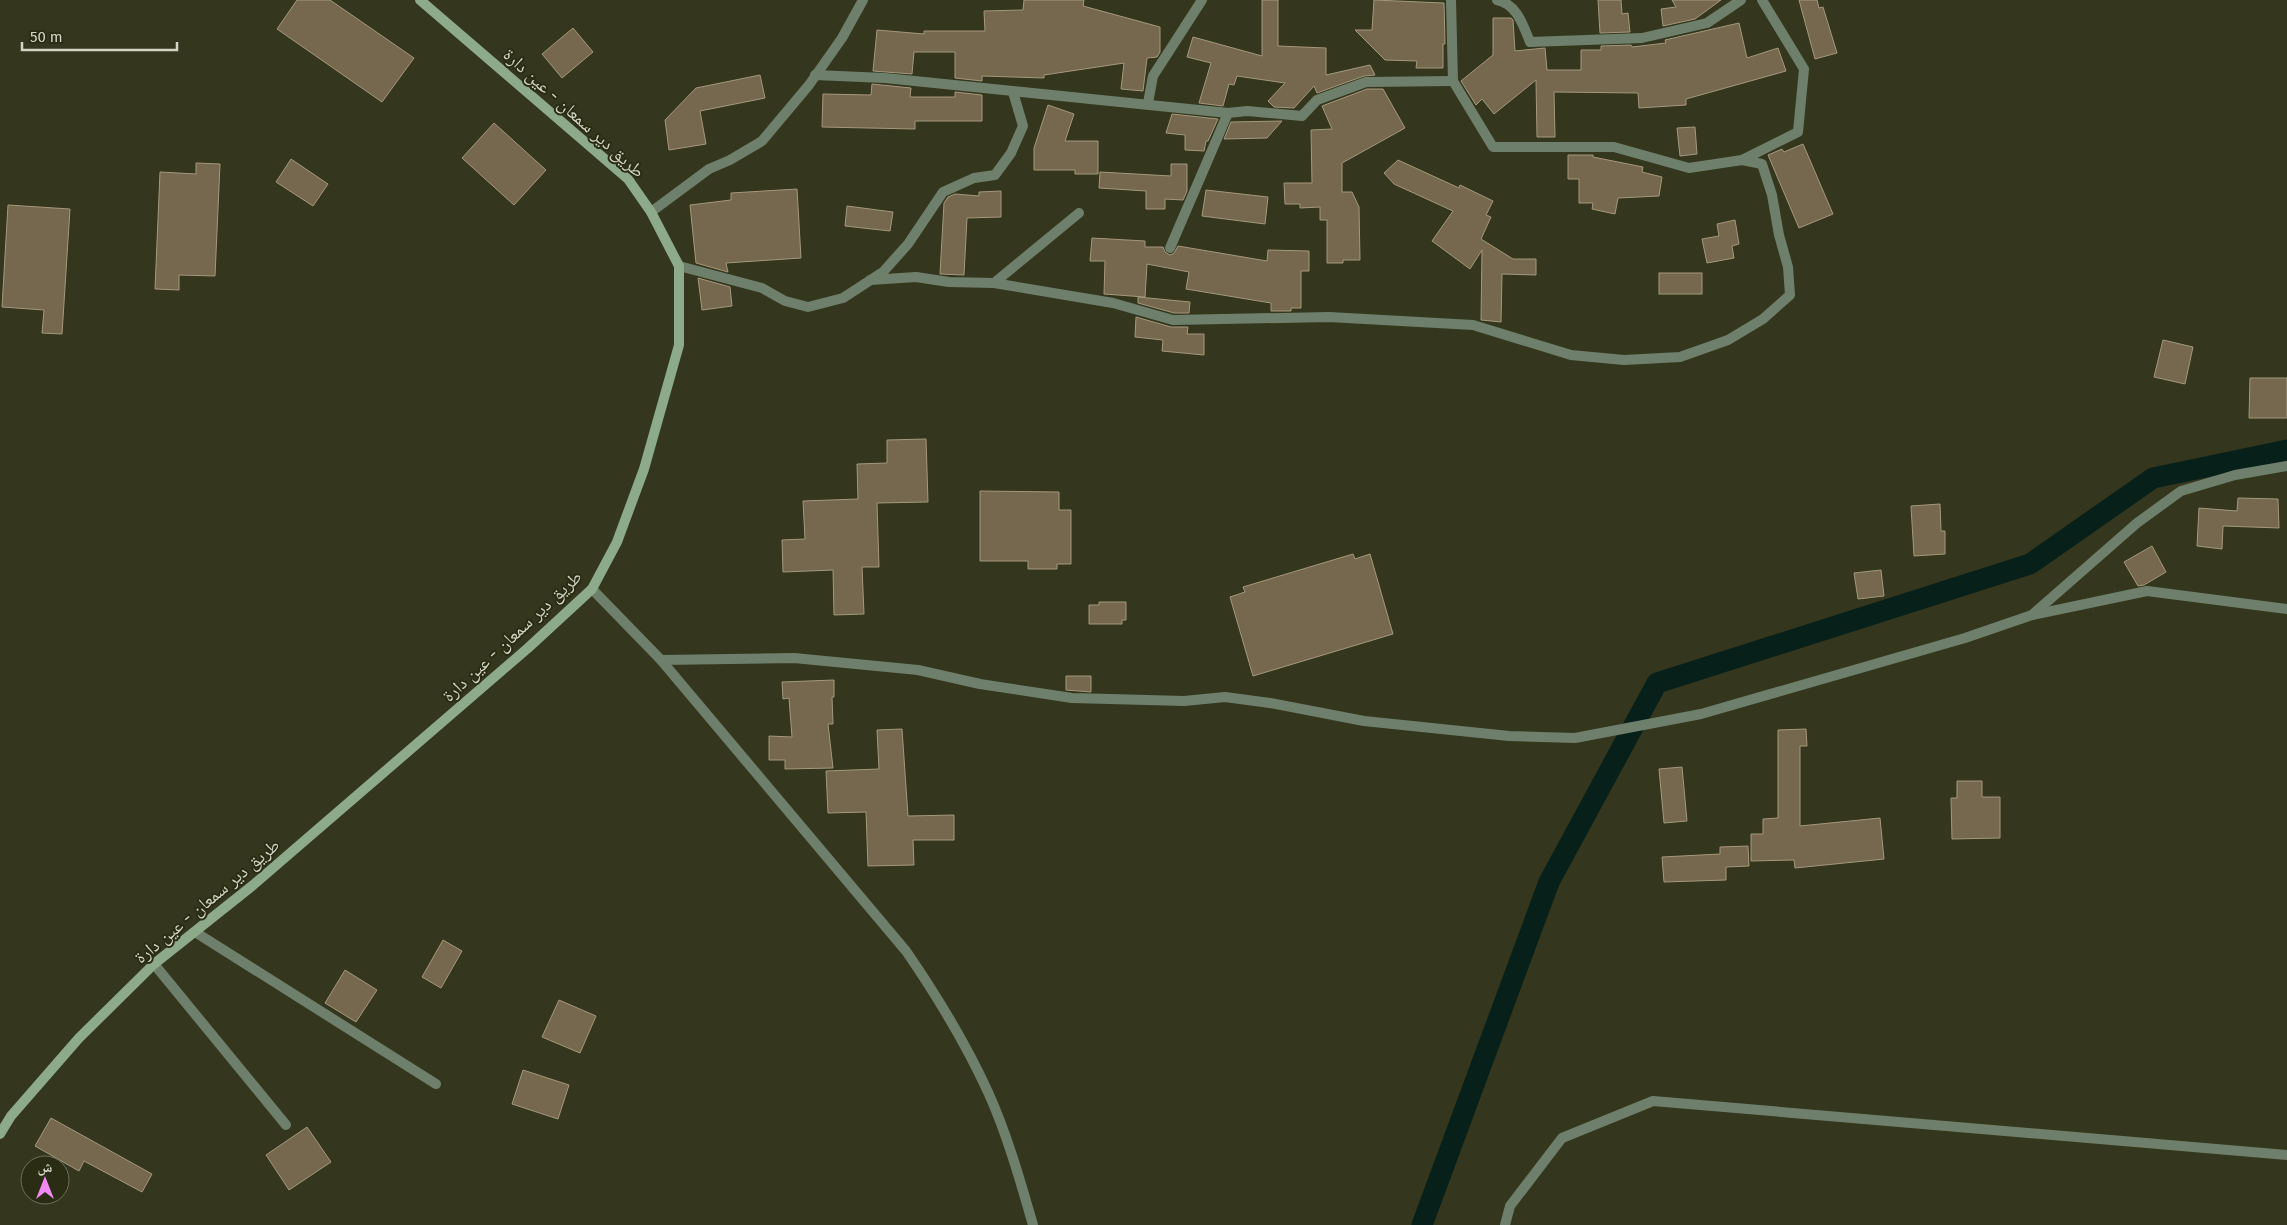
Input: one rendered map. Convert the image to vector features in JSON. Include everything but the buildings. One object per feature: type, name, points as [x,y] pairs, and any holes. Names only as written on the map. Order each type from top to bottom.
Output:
[{"type":"main road","name":"طريق دير سمعان - عين دارة","points":[[0,1134],[12,1116],[79,1038],[154,964],[252,886],[513,661],[592,589],[617,542],[644,469],[679,345],[679,266],[651,212],[628,179],[420,0]]},
{"type":"street","points":[[651,212],[710,169],[730,160],[762,141],[842,38],[863,0]]},
{"type":"street","points":[[1148,103],[1153,76],[1202,0]]},
{"type":"street","points":[[1451,0],[1453,82],[1493,147],[1614,147],[1689,168],[1742,160],[1798,132],[1804,69],[1762,0]]},
{"type":"street","points":[[1497,0],[1503,1],[1512,7],[1521,20],[1530,42],[1642,38],[1707,24],[1741,0]]},
{"type":"street","points":[[815,75],[885,78],[1013,92],[1148,103],[1228,113],[1246,111],[1302,116],[1317,100],[1366,82],[1453,82]]},
{"type":"street","points":[[679,266],[762,288],[785,301],[808,307],[843,298],[883,272],[908,244],[943,192],[974,178],[995,176],[1011,153],[1023,126],[1013,92]]},
{"type":"street","points":[[1170,248],[1228,113]]},
{"type":"street","points":[[870,280],[916,277],[949,282],[994,283],[1113,303],[1172,320],[1329,317],[1473,326],[1571,355],[1624,360],[1680,357],[1728,340],[1763,319],[1790,295],[1788,267],[1778,234],[1772,195],[1762,164],[1742,160]]},
{"type":"street","points":[[994,283],[1079,212]]},
{"type":"street","points":[[2032,615],[2137,523],[2181,490],[2235,476],[2287,466]]},
{"type":"street","points":[[592,589],[661,660],[906,951],[937,996],[965,1044],[989,1094],[1009,1145],[1032,1225]]},
{"type":"street","points":[[661,660],[794,658],[918,670],[980,684],[1072,698],[1184,701],[1225,698],[1270,703],[1364,721],[1509,736],[1575,738],[1710,712],[1965,638],[2032,615],[2147,591],[2287,609]]},
{"type":"street","points":[[195,932],[436,1084]]},
{"type":"street","points":[[154,964],[286,1126]]},
{"type":"street","points":[[1505,1225],[1510,1206],[1562,1138],[1653,1101],[2287,1155]]},
{"type":"waterway","points":[[1422,1225],[1549,882],[1657,683],[2030,564],[2153,478],[2287,450]]}]
